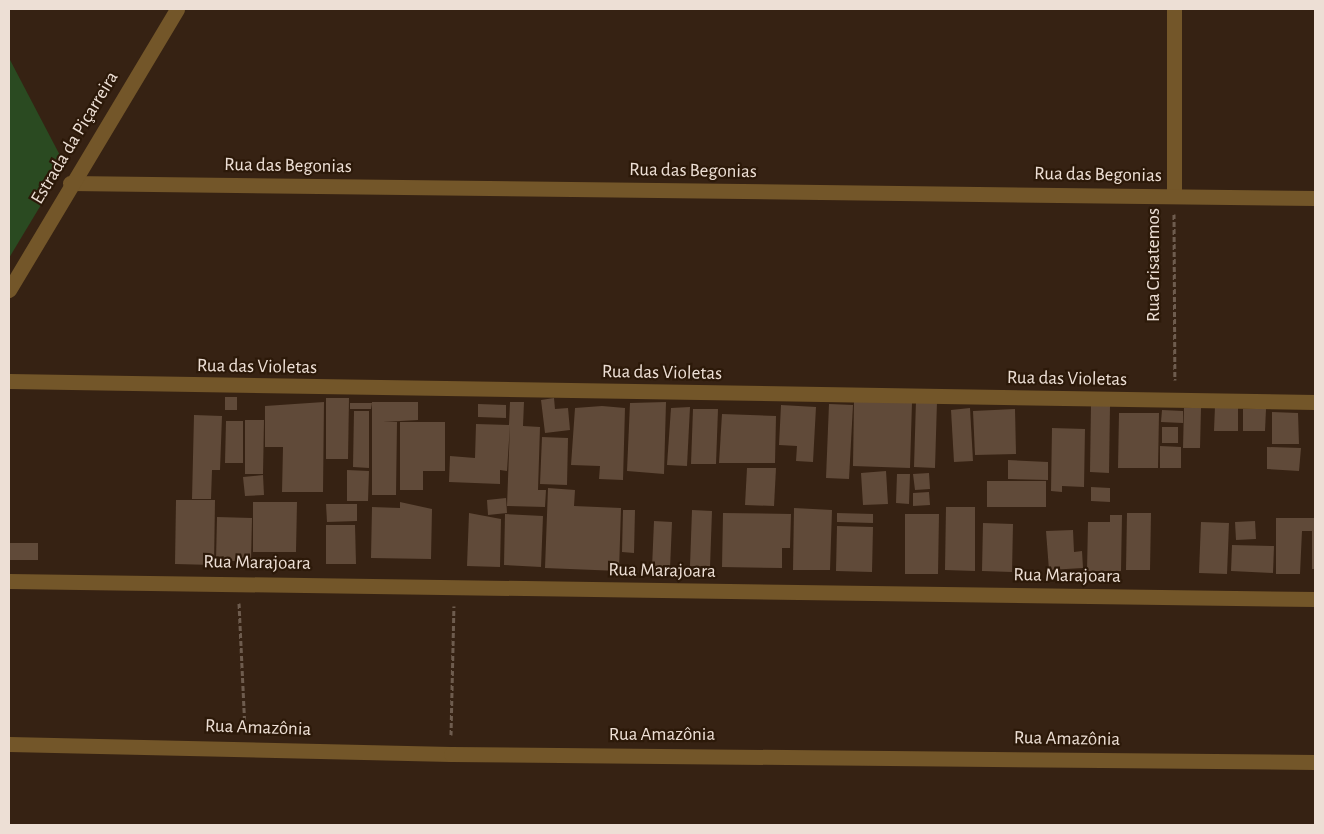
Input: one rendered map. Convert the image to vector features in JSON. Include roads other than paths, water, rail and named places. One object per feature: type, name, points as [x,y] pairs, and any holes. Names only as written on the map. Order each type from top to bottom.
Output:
[{"type":"street","name":"Estrada da Piçarreira","points":[[9,290],[70,184],[177,9]]},
{"type":"street","name":"Rua Crisatemos","points":[[1174,9],[1174,196]]},
{"type":"street","name":"Rua das Begonias","points":[[70,184],[1315,198]]},
{"type":"street","name":"Rua das Violetas","points":[[9,381],[1315,402]]},
{"type":"street","name":"Rua Marajoara","points":[[9,581],[1315,599]]},
{"type":"street","name":"Rua Amazônia","points":[[9,744],[451,754],[1315,762]]}]
